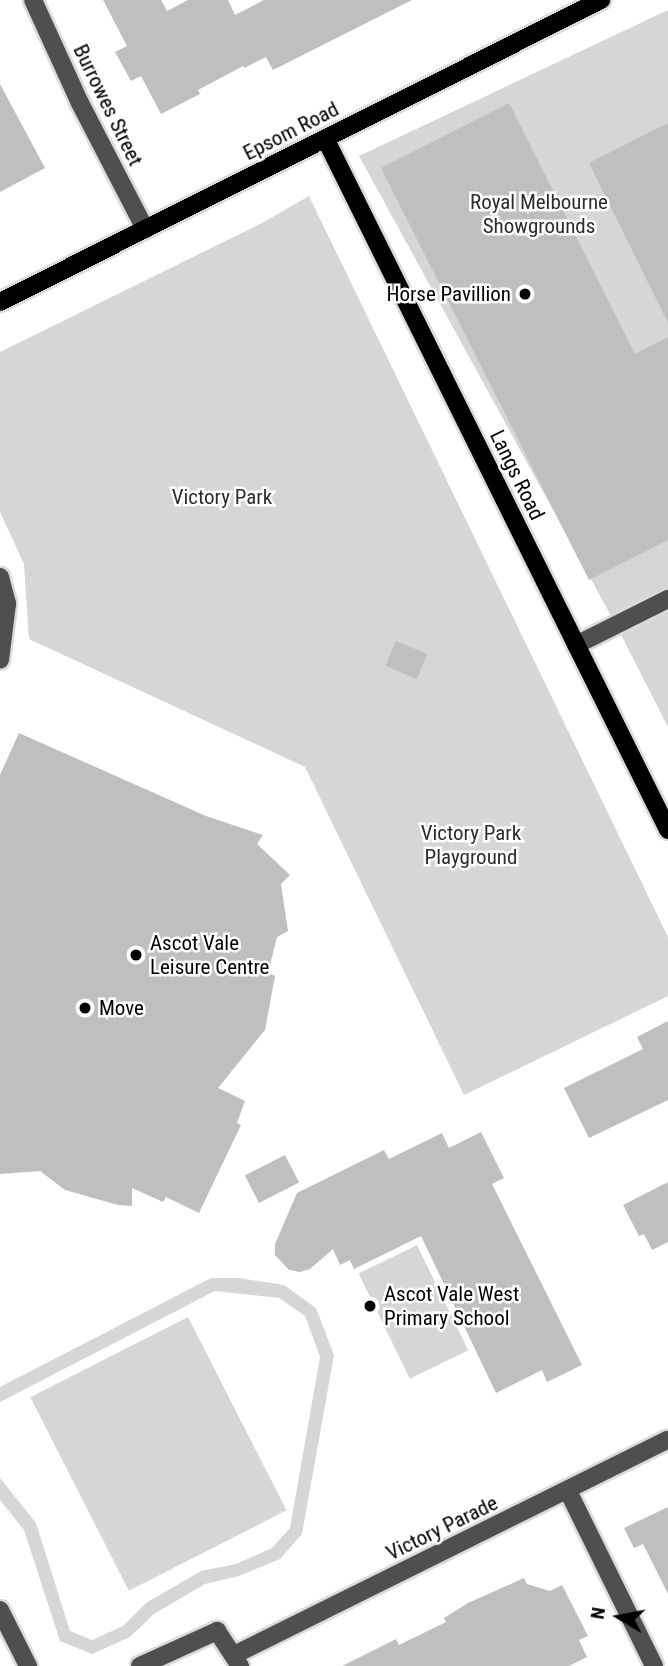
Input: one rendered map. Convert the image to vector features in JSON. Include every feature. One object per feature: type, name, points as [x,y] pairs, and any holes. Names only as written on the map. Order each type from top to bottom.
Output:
[{"type":"main road","name":"Epsom Road","points":[[0,302],[601,0]]},
{"type":"main road","name":"Langs Road","points":[[326,139],[668,830]]},
{"type":"street","name":"Burrowes Street","points":[[33,0],[80,103],[145,229]]},
{"type":"street","points":[[0,577],[7,604],[0,660]]},
{"type":"street","points":[[576,645],[668,599]]},
{"type":"street","name":"Victory Parade","points":[[237,1660],[668,1440]]},
{"type":"street","points":[[568,1491],[654,1666]]},
{"type":"street","points":[[0,1610],[27,1666]]},
{"type":"street","points":[[140,1666],[217,1631],[237,1660]]},
{"type":"green space","name":"Royal Melbourne Showgrounds","points":[[668,10],[668,727],[616,625],[359,156]]},
{"type":"green space","name":"Victory Park","points":[[309,196],[668,937],[668,996],[464,1095],[305,767],[29,639],[24,564],[0,512],[0,352],[262,223]]},
{"type":"green space","points":[[417,1245],[468,1350],[410,1379],[359,1273]]},
{"type":"green space","points":[[211,1278],[239,1278],[284,1285],[316,1308],[334,1355],[302,1534],[280,1559],[239,1576],[205,1584],[154,1614],[130,1637],[92,1654],[60,1641],[24,1530],[0,1500],[0,1478],[36,1523],[70,1631],[92,1640],[123,1626],[146,1603],[201,1571],[236,1564],[272,1548],[290,1528],[320,1357],[305,1316],[279,1298],[215,1291],[0,1402],[0,1387]]},
{"type":"green space","points":[[188,1317],[287,1510],[129,1591],[30,1397]]},
{"type":"building","points":[[103,0],[161,0],[167,11],[188,0],[228,0],[235,15],[264,0],[412,0],[273,70],[266,57],[244,68],[243,66],[198,90],[200,94],[161,114],[141,76],[131,81],[115,52],[127,46]]},
{"type":"building","points":[[0,84],[45,168],[0,192]]},
{"type":"building","name":"Horse Pavillion","points":[[509,103],[635,354],[668,337],[668,540],[589,580],[381,168]]},
{"type":"building","points":[[668,123],[668,323],[589,163]]},
{"type":"building","points":[[396,641],[427,654],[417,679],[385,666]]},
{"type":"building","name":"Ascot Vale Leisure Centre","points":[[19,733],[206,816],[263,835],[257,844],[290,875],[281,884],[288,931],[277,937],[268,973],[275,976],[265,1030],[218,1088],[245,1101],[237,1123],[241,1125],[199,1213],[166,1197],[163,1202],[132,1188],[132,1206],[118,1205],[65,1190],[40,1171],[0,1174],[0,775]]},
{"type":"building","points":[[668,1021],[668,1100],[589,1138],[564,1088],[643,1049],[637,1037]]},
{"type":"building","points":[[481,1132],[504,1178],[492,1184],[582,1365],[547,1382],[542,1370],[496,1393],[421,1236],[354,1269],[350,1260],[340,1265],[333,1249],[310,1269],[300,1272],[289,1270],[275,1255],[275,1244],[297,1193],[384,1150],[389,1159],[442,1133],[449,1148]]},
{"type":"building","points":[[285,1155],[299,1183],[259,1203],[245,1175]]},
{"type":"building","points":[[668,1182],[668,1242],[652,1250],[644,1234],[639,1236],[623,1205]]},
{"type":"building","points":[[668,1507],[668,1594],[643,1544],[634,1548],[624,1528]]},
{"type":"building","points":[[524,1578],[527,1584],[550,1591],[562,1585],[588,1636],[579,1640],[587,1657],[569,1666],[342,1666],[396,1639],[399,1645],[446,1622],[444,1618],[468,1603]]},
{"type":"place","name":"Horse Pavillion","points":[[525,294]]},
{"type":"place","name":"Ascot Vale Leisure Centre","points":[[136,955]]},
{"type":"place","name":"Move","points":[[85,1008]]},
{"type":"place","name":"Ascot Vale West Primary School","points":[[370,1306]]},
{"type":"park label","name":"Victory Park Playground","points":[[471,845]]}]
